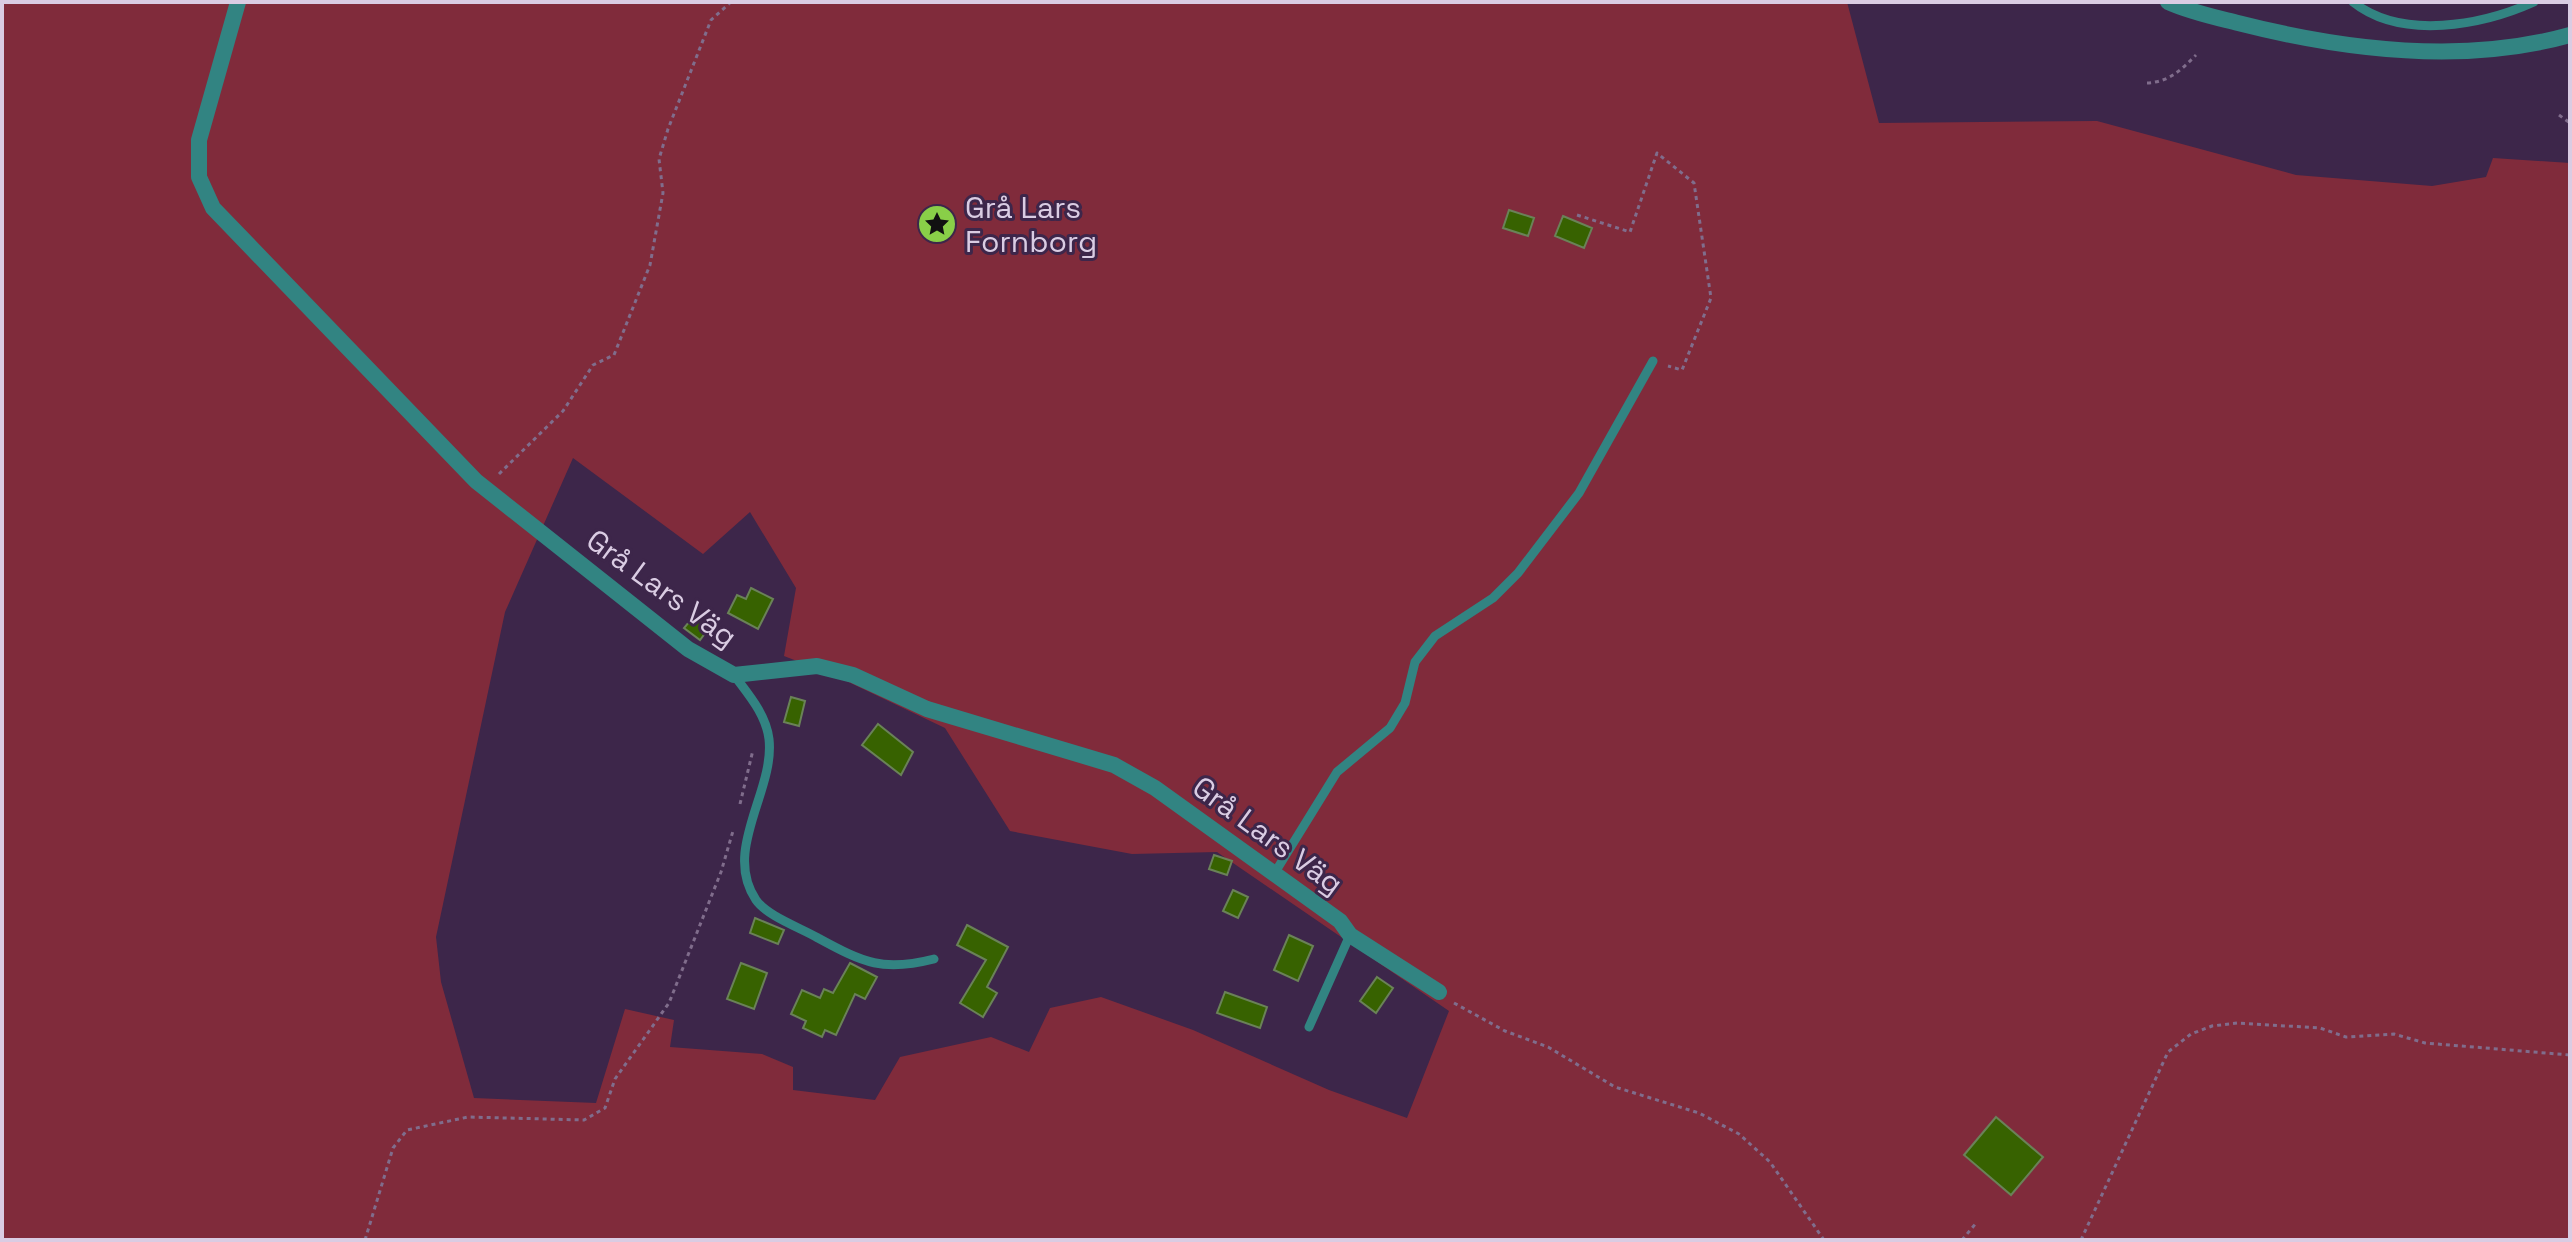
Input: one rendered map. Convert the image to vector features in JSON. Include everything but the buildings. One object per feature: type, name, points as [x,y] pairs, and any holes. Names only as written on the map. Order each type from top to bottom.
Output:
[{"type":"street","name":"Grå Lars Väg","points":[[238,2],[199,140],[199,177],[213,208],[484,488],[688,649],[734,675],[817,666],[853,675],[927,709],[1114,765],[1155,788],[1340,921],[1350,935],[1439,992]]},
{"type":"street","points":[[2178,4],[2288,36],[2345,46],[2454,51],[2528,45],[2570,35]]},
{"type":"lane","points":[[2353,2],[2394,21],[2429,24],[2492,20],[2534,2]]},
{"type":"lane","points":[[1274,874],[1337,772],[1390,728],[1405,703],[1415,662],[1435,636],[1493,598],[1518,573],[1579,493],[1653,361]]},
{"type":"lane","points":[[734,675],[761,715],[769,741],[769,756],[745,861],[747,882],[757,903],[845,952],[874,964],[900,967],[934,959]]},
{"type":"lane","points":[[1309,1027],[1350,935]]},
{"type":"path","points":[[484,488],[563,411],[593,365],[614,355],[650,265],[663,193],[659,159],[668,129],[711,20],[731,2]]},
{"type":"path","points":[[2147,83],[2161,82],[2173,76],[2196,55]]},
{"type":"path","points":[[2559,115],[2570,123]]},
{"type":"path","points":[[1577,215],[1630,232],[1657,153],[1694,183],[1711,298],[1682,370],[1653,361]]},
{"type":"path","points":[[738,812],[761,715]]},
{"type":"path","points":[[365,1240],[367,1224],[393,1148],[407,1130],[468,1117],[584,1120],[605,1108],[615,1079],[669,1003],[721,872],[734,827]]},
{"type":"path","points":[[1439,992],[1483,1020],[1548,1047],[1615,1087],[1699,1113],[1739,1134],[1770,1162],[1824,1240]]},
{"type":"path","points":[[2081,1240],[2168,1052],[2201,1030],[2237,1023],[2320,1028],[2346,1037],[2394,1034],[2425,1043],[2570,1055]]},
{"type":"path","points":[[1962,1240],[1977,1222]]},
{"type":"shaded area","points":[[2,2],[1847,2],[1879,123],[2097,121],[2296,175],[2432,186],[2486,177],[2493,158],[2570,163],[2570,1240],[2,1240]],"holes":[[[573,458],[703,554],[750,512],[796,588],[784,656],[838,677],[945,728],[1010,831],[1132,854],[1217,852],[1449,1011],[1407,1118],[1329,1090],[1193,1030],[1101,997],[1050,1008],[1029,1052],[991,1037],[900,1057],[875,1100],[793,1090],[793,1067],[762,1054],[670,1047],[674,1020],[625,1009],[596,1103],[474,1098],[441,982],[436,937],[505,612]]]},
{"type":"place","name":"Grå Lars Fornborg","points":[[937,224]]}]
